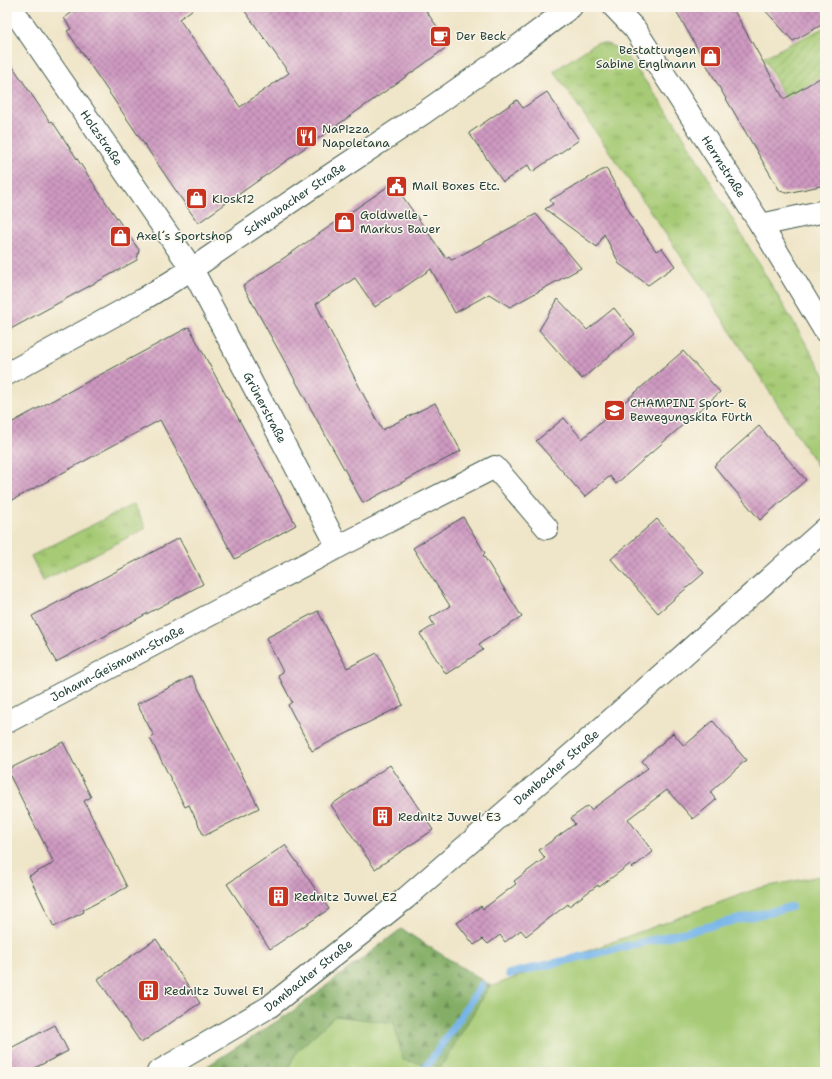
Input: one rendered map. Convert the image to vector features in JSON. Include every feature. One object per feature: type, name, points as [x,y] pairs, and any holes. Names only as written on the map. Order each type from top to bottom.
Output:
[{"type":"street","name":"Holzstraße","points":[[11,7],[192,269]]},
{"type":"street","name":"Schwabacher Straße","points":[[7,374],[142,300],[192,269],[425,112],[505,56],[571,7]]},
{"type":"street","name":"Herrnstraße","points":[[614,7],[635,29],[760,225],[825,331]]},
{"type":"street","points":[[760,225],[825,211]]},
{"type":"street","name":"Grünerstraße","points":[[192,269],[338,547]]},
{"type":"street","points":[[338,547],[495,466],[547,528]]},
{"type":"street","name":"Dambacher Straße","points":[[158,1072],[269,1007],[406,898],[595,734],[825,529]]},
{"type":"street","name":"Johann-Geismann-Straße","points":[[7,722],[338,547]]},
{"type":"green space","points":[[825,27],[825,133],[805,137],[764,57]]},
{"type":"green space","points":[[596,43],[605,43],[621,50],[633,64],[677,125],[825,376],[825,478],[702,287],[554,71]]},
{"type":"green space","points":[[134,504],[146,528],[43,581],[31,556]]},
{"type":"green space","points":[[825,875],[825,1072],[209,1072],[293,1019],[404,930],[487,988],[759,888]]},
{"type":"green space","points":[[401,929],[490,985],[441,1067],[403,1060],[394,1023],[335,1016],[297,1051],[286,1072],[198,1072],[293,1011]]},
{"type":"building","points":[[80,7],[196,7],[179,19],[240,107],[289,73],[242,7],[423,7],[449,43],[444,49],[424,64],[198,223],[67,31],[71,29],[64,18]]},
{"type":"building","points":[[674,7],[732,7],[784,99],[825,75],[825,185],[787,193],[780,191]]},
{"type":"building","points":[[762,7],[825,7],[825,23],[793,41]]},
{"type":"building","points":[[7,58],[50,122],[52,121],[139,250],[137,260],[7,331]]},
{"type":"building","points":[[547,92],[579,140],[532,172],[528,165],[503,182],[469,133],[517,100],[523,108]]},
{"type":"building","points":[[606,168],[632,216],[656,251],[662,248],[675,266],[648,285],[618,263],[604,234],[597,247],[545,209],[553,204],[550,200]]},
{"type":"building","points":[[393,183],[446,258],[449,256],[452,260],[536,214],[581,268],[510,307],[489,294],[455,313],[431,269],[375,307],[355,278],[316,304],[382,430],[435,403],[461,451],[363,503],[243,286]]},
{"type":"building","points":[[558,299],[587,330],[614,308],[635,334],[582,379],[539,330]]},
{"type":"building","points":[[189,327],[296,525],[235,559],[160,420],[7,503],[7,425]]},
{"type":"building","points":[[683,351],[720,392],[616,484],[610,476],[585,497],[536,441],[564,418],[582,439]]},
{"type":"building","points":[[759,426],[806,480],[760,520],[714,466]]},
{"type":"building","points":[[463,517],[485,553],[483,555],[522,617],[479,644],[483,650],[446,674],[420,634],[434,625],[430,618],[450,606],[413,548]]},
{"type":"building","points":[[657,519],[704,573],[658,613],[611,559]]},
{"type":"building","points":[[179,538],[203,584],[56,662],[32,616]]},
{"type":"building","points":[[318,611],[347,668],[377,653],[403,705],[312,751],[288,705],[292,702],[278,675],[283,672],[266,638]]},
{"type":"building","points":[[192,676],[259,808],[204,836],[189,805],[185,807],[150,738],[154,736],[137,704]]},
{"type":"building","points":[[713,721],[746,760],[710,792],[716,800],[693,819],[667,790],[628,819],[653,852],[632,868],[629,865],[599,887],[598,885],[569,906],[568,904],[526,936],[521,930],[505,942],[500,935],[488,944],[483,939],[474,945],[457,923],[481,906],[483,909],[516,884],[514,881],[545,858],[539,850],[575,824],[571,818],[588,806],[591,810],[648,768],[642,761],[673,733],[684,746]]},
{"type":"building","points":[[63,742],[91,797],[84,801],[127,887],[83,910],[84,912],[54,927],[29,876],[54,863],[7,770]]},
{"type":"building","name":"Rednitz Juwel E3","points":[[390,765],[433,830],[375,869],[331,805]]},
{"type":"building","name":"Rednitz Juwel E2","points":[[285,845],[329,909],[270,949],[227,884]]},
{"type":"building","name":"Rednitz Juwel E1","points":[[156,939],[200,1003],[141,1043],[98,979]]},
{"type":"building","points":[[55,1025],[68,1051],[27,1072],[11,1072],[7,1063],[7,1050]]},
{"type":"waterway","points":[[509,974],[791,907]]},
{"type":"waterway","points":[[423,1072],[482,985]]},
{"type":"place","name":"Der Beck","points":[[440,36]]},
{"type":"place","name":"Bestattungen Sabine Englmann","points":[[711,57]]},
{"type":"place","name":"NaPizza Napoletana","points":[[306,136]]},
{"type":"place","name":"Mail Boxes Etc.","points":[[397,186]]},
{"type":"place","name":"Kiosk12","points":[[197,199]]},
{"type":"place","name":"Goldwelle - Markus Bauer","points":[[344,222]]},
{"type":"place","name":"Axel´s Sportshop","points":[[121,236]]},
{"type":"place","name":"CHAMPINI Sport- & Bewegungskita Fürth","points":[[614,410]]},
{"type":"place","name":"Rednitz Juwel E3","points":[[382,817]]},
{"type":"place","name":"Rednitz Juwel E2","points":[[278,897]]},
{"type":"place","name":"Rednitz Juwel E1","points":[[149,991]]}]
